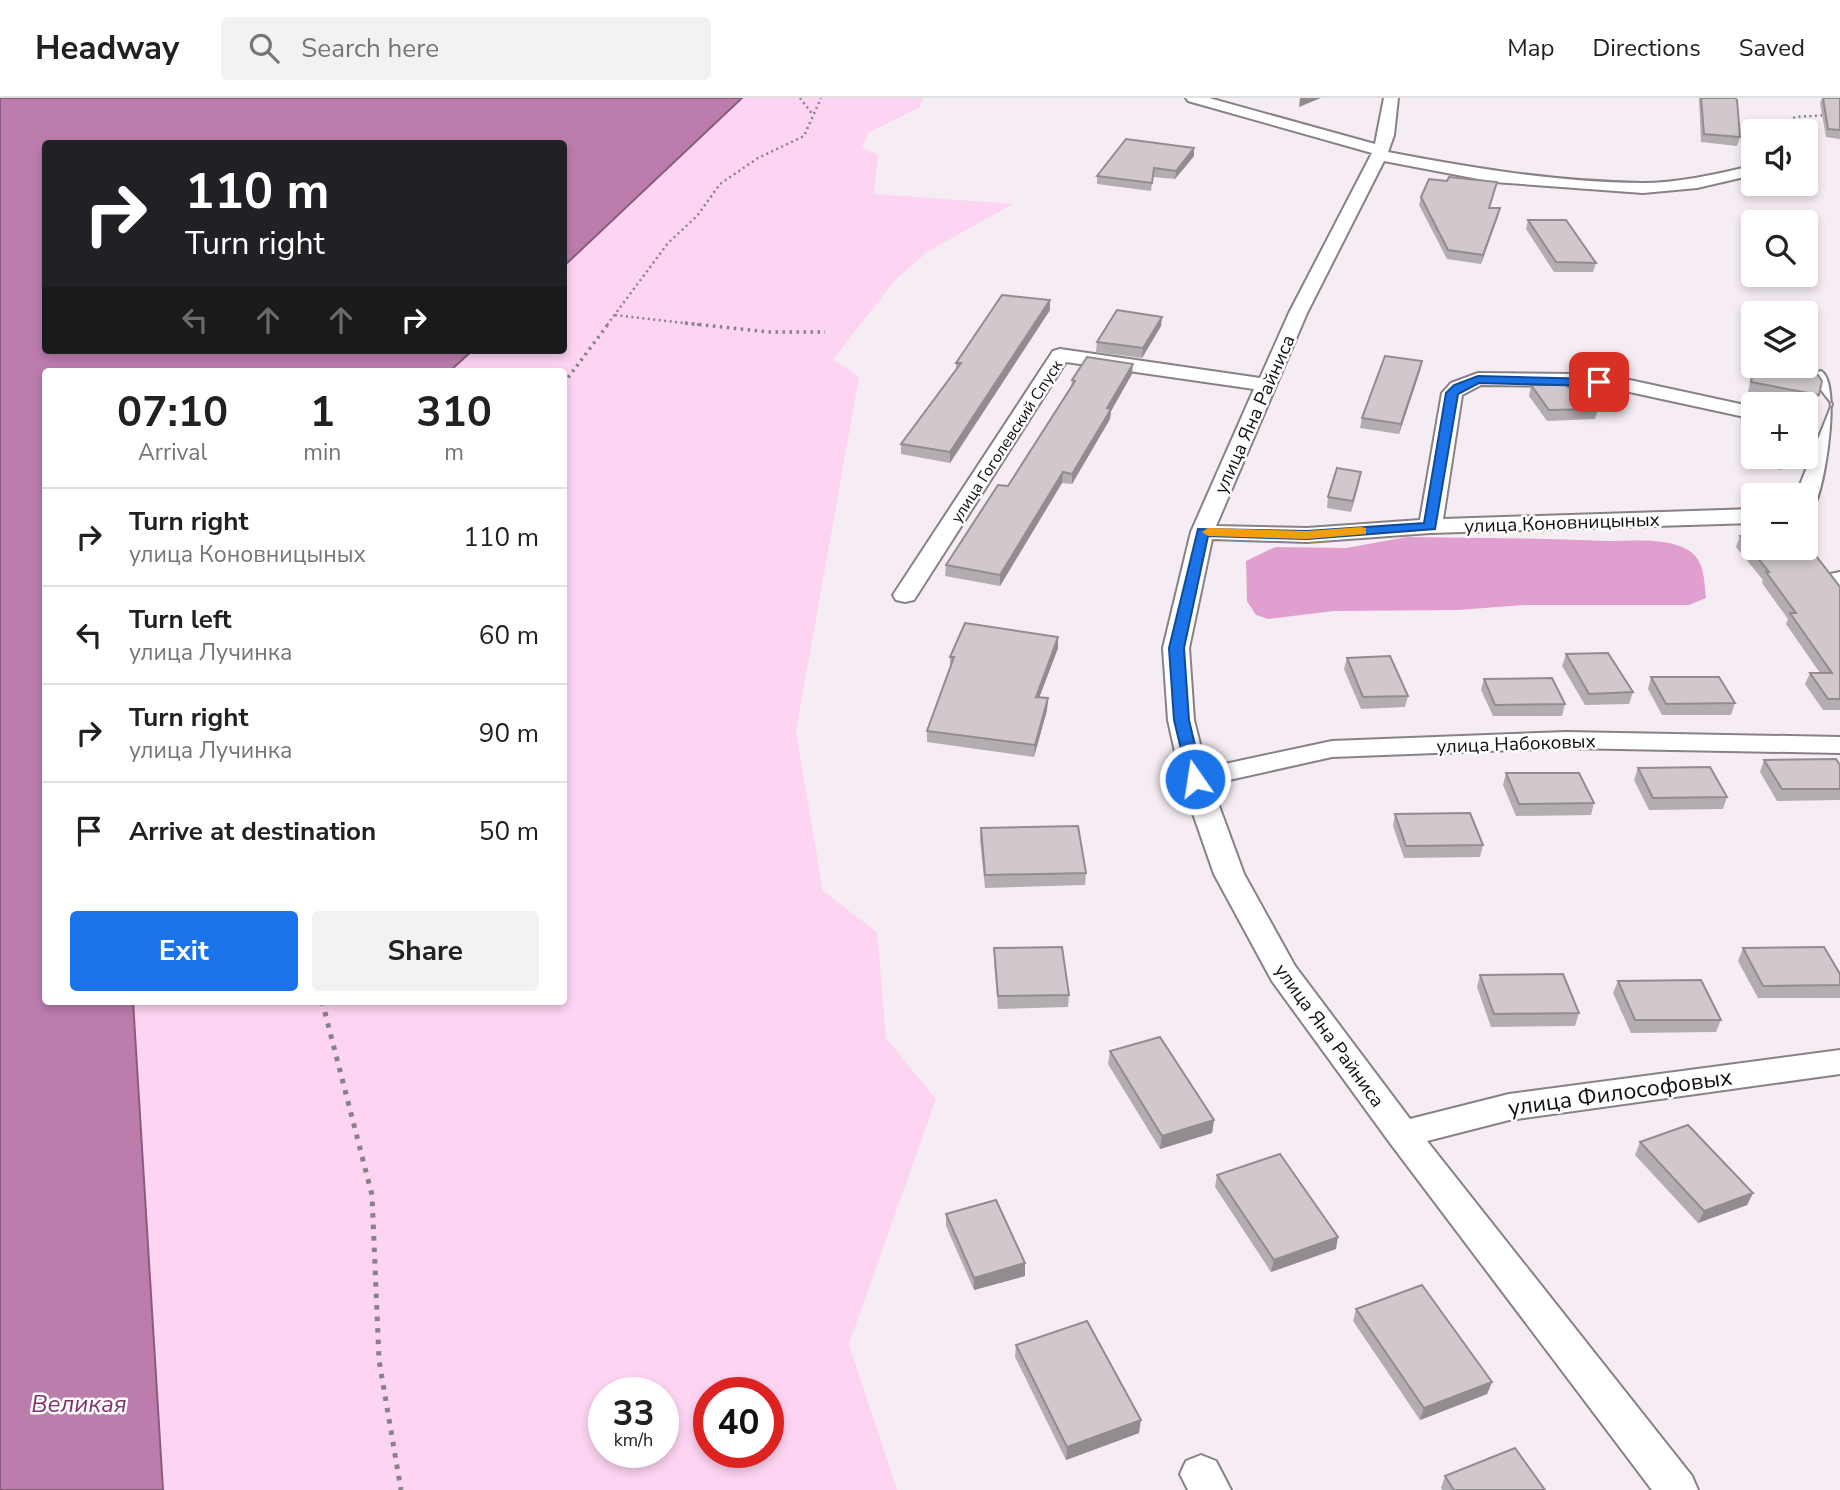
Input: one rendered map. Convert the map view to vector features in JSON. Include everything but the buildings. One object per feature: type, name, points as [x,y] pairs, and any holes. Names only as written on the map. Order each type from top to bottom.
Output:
[{"type":"street","points":[[1193,98],[1380,153],[1494,177],[1643,188],[1697,183],[1741,173]]},
{"type":"street","name":"улица Яна Райниса","points":[[1391,98],[1386,135],[1380,153],[1298,313],[1202,532],[1177,648],[1181,720],[1195,779],[1229,874],[1283,973],[1402,1134],[1677,1490]]},
{"type":"street","name":"улица Гоголевский Спуск","points":[[905,595],[1060,355],[1267,385]]},
{"type":"street","points":[[1821,377],[1840,400]]},
{"type":"street","points":[[1430,526],[1452,393],[1458,387],[1478,379],[1574,380],[1625,385],[1741,410]]},
{"type":"street","points":[[1812,483],[1840,408]]},
{"type":"street","points":[[1818,429],[1830,432]]},
{"type":"street","name":"улица Коновницыных","points":[[1202,532],[1307,535],[1430,526],[1741,516]]},
{"type":"street","name":"улица Набоковых","points":[[1195,779],[1332,750],[1566,740],[1840,745]]},
{"type":"street","name":"улица Философовых","points":[[1402,1134],[1509,1107],[1840,1062]]},
{"type":"path","points":[[800,98],[813,115]]},
{"type":"path","points":[[567,379],[668,243],[697,216],[720,184],[758,158],[804,136],[821,98]]},
{"type":"path","points":[[1791,119],[1832,116]]},
{"type":"path","points":[[614,315],[769,332],[825,332]]},
{"type":"path","points":[[323,1005],[372,1195],[379,1360],[401,1490]]},
{"type":"shaded area","points":[[742,98],[923,98],[920,107],[868,133],[862,148],[878,155],[874,194],[1013,204],[927,252],[896,279],[833,359],[859,377],[796,731],[823,891],[877,932],[886,1038],[936,1099],[849,1344],[897,1490],[163,1490],[133,1005],[567,1005],[567,368],[453,368],[469,354],[567,354],[567,263]]},
{"type":"shaded area","points":[[1407,537],[1670,543],[1688,550],[1698,559],[1703,571],[1706,598],[1689,605],[1524,605],[1458,610],[1334,611],[1268,619],[1256,615],[1247,601],[1246,561],[1275,547],[1346,548]]},
{"type":"water","name":"Великая","points":[[0,98],[742,98],[567,263],[567,140],[42,140],[42,354],[469,354],[453,368],[42,368],[42,1005],[133,1005],[163,1490],[0,1490]]},
{"type":"slow traffic","points":[[1208,532],[1307,535],[1361,531]]},
{"type":"route","points":[[1195,779],[1181,720],[1177,648],[1188,586],[1202,532],[1307,535],[1430,526],[1452,393],[1458,387],[1478,379],[1599,382]]}]
